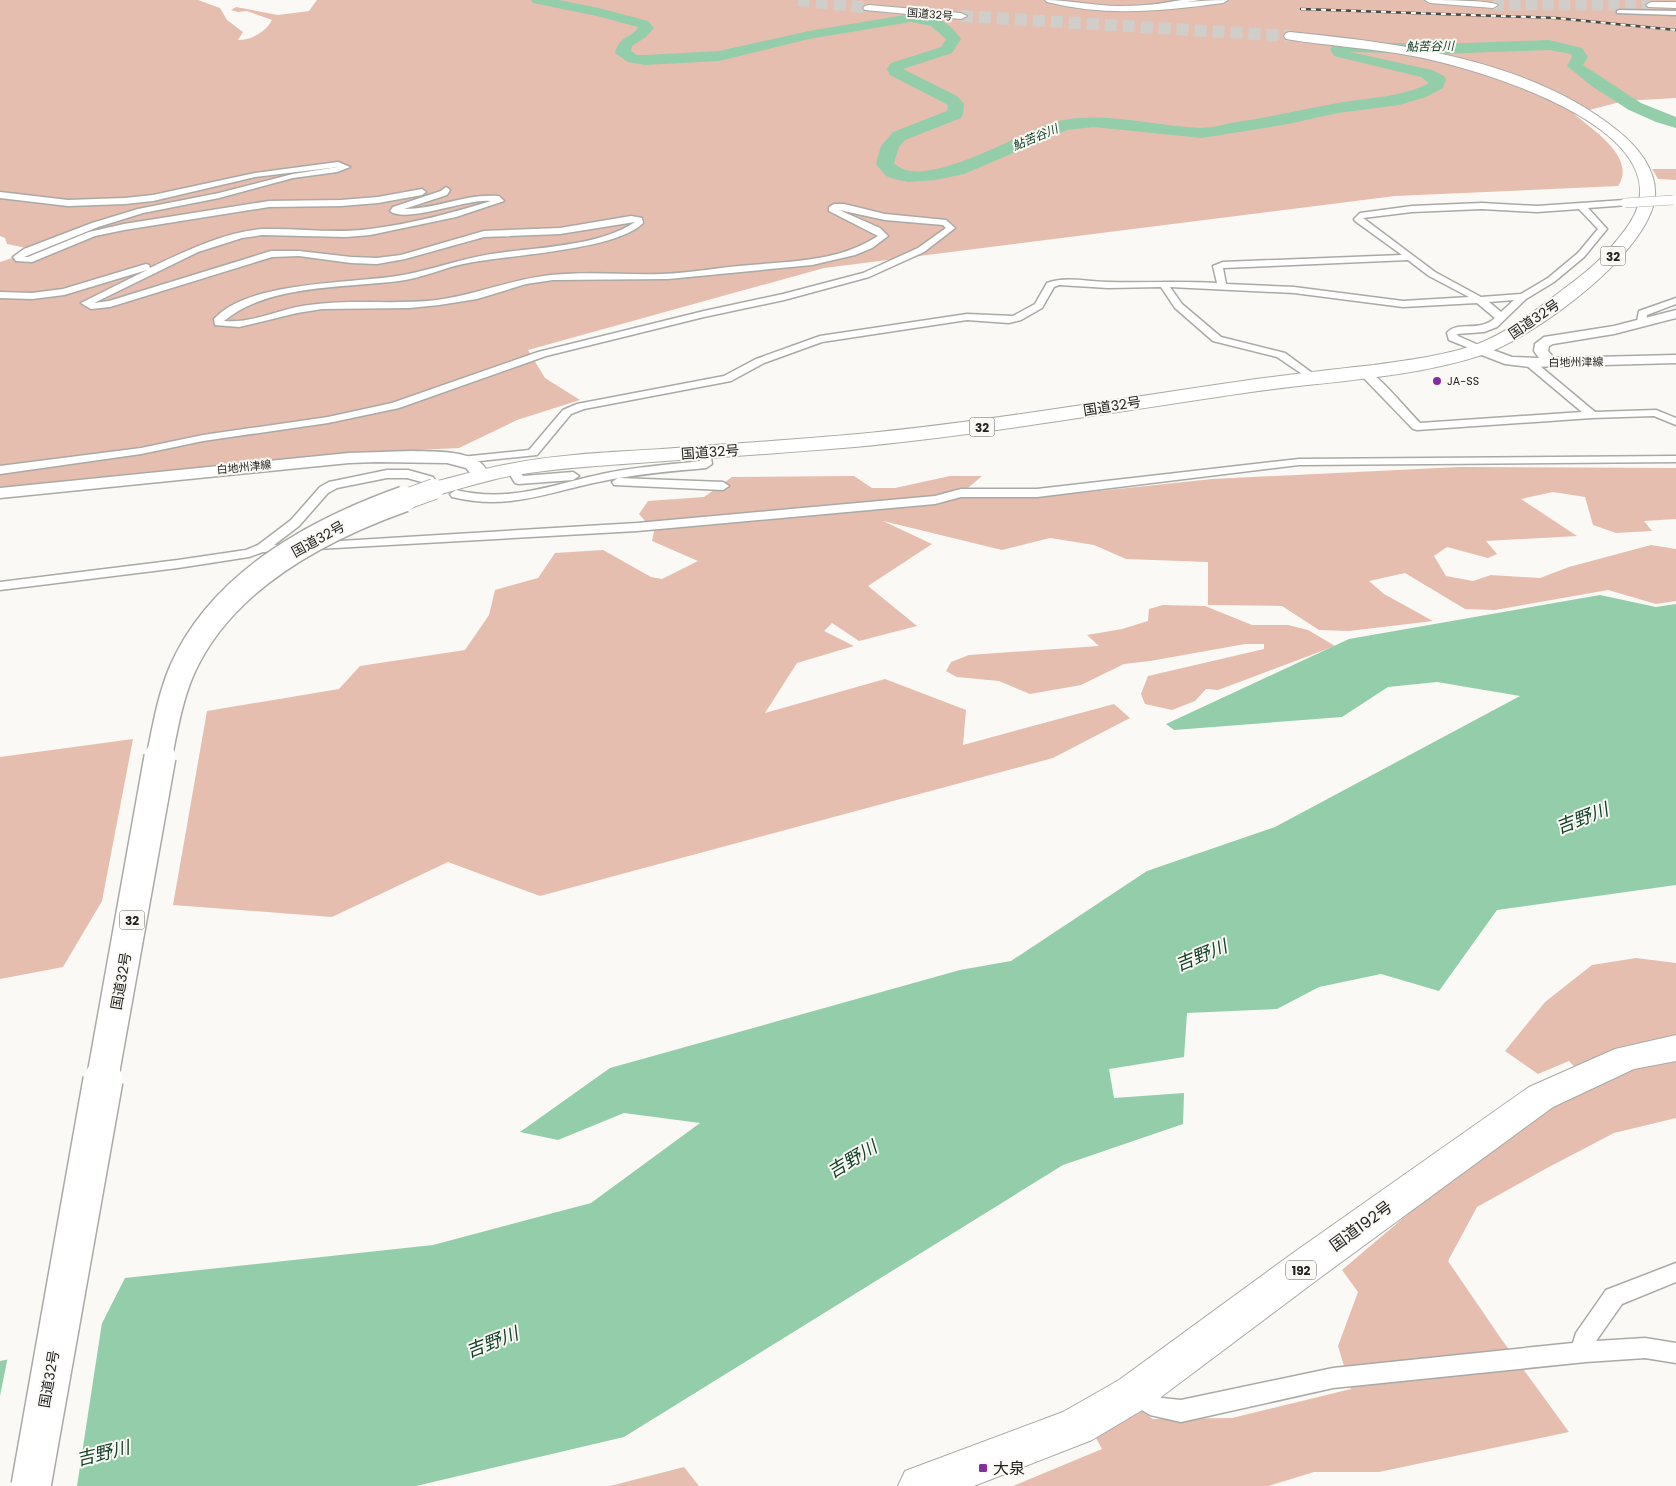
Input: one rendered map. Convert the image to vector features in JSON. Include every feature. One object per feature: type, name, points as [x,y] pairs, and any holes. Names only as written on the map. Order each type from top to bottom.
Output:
[{"type":"highway","name":"国道32号","points":[[869,8],[957,16]]},
{"type":"highway","name":"国道32号","points":[[31,1486],[166,721],[175,687],[198,641],[231,601],[254,580],[299,549],[336,528],[386,506],[482,476],[581,461],[881,438],[980,427],[1311,377],[1414,364],[1479,350],[1512,335],[1538,318],[1600,270],[1628,239],[1639,220],[1648,195],[1644,171],[1631,151],[1618,137],[1594,118],[1569,103],[1509,78],[1417,54],[1290,36]]},
{"type":"highway","name":"国道192号","points":[[920,1486],[1077,1426],[1134,1394],[1306,1265],[1541,1097],[1627,1058],[1676,1048]]},
{"type":"main road","points":[[1050,0],[1090,8],[1135,10],[1223,0]]},
{"type":"main road","points":[[1430,0],[1493,5]]},
{"type":"main road","points":[[1651,5],[1675,7]]},
{"type":"main road","points":[[1550,362],[1541,351],[1542,344],[1549,340],[1614,330],[1676,314]]},
{"type":"main road","name":"白地州津線","points":[[1479,350],[1504,360],[1530,363],[1676,360]]},
{"type":"main road","name":"白地州津線","points":[[0,493],[349,458],[398,456],[461,460]]},
{"type":"main road","points":[[461,460],[474,465],[482,476]]},
{"type":"street","points":[[1135,10],[1135,8],[1197,0]]},
{"type":"street","points":[[1619,12],[1675,7]]},
{"type":"street","points":[[0,194],[68,203],[125,201],[153,198],[255,176],[338,164],[346,167],[293,176],[219,195],[134,213],[27,251],[18,256],[23,260],[35,258],[70,242],[108,230],[269,204],[340,203],[378,200],[435,189],[446,190],[444,193],[396,208],[394,211],[411,211],[477,198],[499,199],[500,202],[453,215],[370,232],[346,234],[262,232],[240,236],[202,248],[179,258],[86,303],[91,306],[116,302],[272,254],[288,252],[309,253],[377,261],[406,256],[472,236],[508,232],[560,231],[631,219],[639,220],[639,223],[628,232],[591,241],[466,261],[401,278],[285,292],[237,307],[219,318],[218,323],[226,325],[318,306],[426,304],[482,294],[536,279],[566,275],[662,277],[794,265],[849,254],[874,243],[884,236],[878,230],[834,211],[832,209],[834,207],[844,207],[885,217],[946,223],[951,228],[921,250],[866,275],[784,297],[704,314],[542,354],[395,406],[355,415],[203,438],[141,451],[0,470]]},
{"type":"street","points":[[1501,318],[1493,309],[1432,274],[1408,257],[1390,241],[1358,219],[1360,216],[1412,209],[1482,206],[1537,209],[1675,200]]},
{"type":"street","points":[[1479,350],[1453,338],[1452,333],[1455,330],[1484,329],[1493,325],[1523,297],[1551,280],[1581,255],[1603,229],[1580,205]]},
{"type":"street","points":[[1222,286],[1218,266],[1222,264],[1408,257]]},
{"type":"street","points":[[0,295],[32,296],[64,292],[179,258]]},
{"type":"street","points":[[461,460],[533,453],[567,412],[580,406],[641,396],[727,378],[760,361],[820,339],[967,317],[1009,320],[1039,306],[1050,285],[1058,282],[1108,285],[1222,286],[1294,290],[1370,302],[1403,304],[1523,297]]},
{"type":"street","points":[[1164,285],[1178,306],[1217,338],[1281,355],[1311,377]]},
{"type":"street","points":[[1642,322],[1642,313],[1676,301]]},
{"type":"street","points":[[1530,363],[1592,415]]},
{"type":"street","points":[[1362,371],[1375,382],[1416,427],[1592,415],[1656,413],[1676,422]]},
{"type":"street","points":[[0,586],[178,564],[249,553],[262,548],[295,523],[324,490],[333,485],[387,474],[408,474],[440,488],[479,500],[503,500],[605,477],[706,464],[704,452]]},
{"type":"street","points":[[262,548],[271,549],[748,518],[935,500],[961,493],[1037,493],[1299,462],[1676,459]]},
{"type":"street","points":[[513,470],[519,480],[602,474],[605,477]]},
{"type":"street","points":[[592,480],[723,486]]},
{"type":"street","points":[[1586,1352],[1584,1340],[1614,1297],[1676,1272]]},
{"type":"street","points":[[1134,1394],[1158,1408],[1181,1411],[1333,1378],[1586,1352],[1645,1348],[1676,1353]]},
{"type":"shaded area","points":[[0,0],[198,0],[220,8],[227,20],[243,32],[238,40],[248,39],[258,34],[272,20],[247,11],[238,12],[231,10],[236,7],[278,15],[309,11],[317,0],[1676,0],[1676,98],[1624,101],[1574,114],[1601,136],[1617,155],[1622,165],[1622,176],[1618,186],[1395,196],[824,268],[528,350],[545,378],[580,400],[517,420],[459,448],[340,454],[0,489],[0,262],[36,250],[7,244],[5,238],[0,236]]},
{"type":"shaded area","points":[[1652,169],[1676,169],[1676,180],[1658,179]]},
{"type":"shaded area","points":[[1459,467],[1676,468],[1676,519],[1644,521],[1652,531],[1616,533],[1593,525],[1585,497],[1553,492],[1521,499],[1577,536],[1486,541],[1497,554],[1488,558],[1447,547],[1434,556],[1446,576],[1473,581],[1491,575],[1540,578],[1569,567],[1651,545],[1676,549],[1676,601],[1656,604],[1608,590],[1495,610],[1465,609],[1405,573],[1369,581],[1384,594],[1433,621],[1349,631],[1319,630],[1282,606],[1208,605],[1208,562],[1126,559],[1094,545],[1050,538],[1002,550],[883,521],[932,544],[868,586],[917,626],[859,641],[832,623],[824,631],[854,646],[797,663],[765,713],[885,679],[966,710],[963,745],[1114,704],[1130,718],[1053,758],[540,896],[448,862],[332,917],[173,905],[207,711],[339,689],[360,666],[465,650],[489,615],[495,590],[538,578],[555,553],[603,550],[651,577],[662,579],[698,561],[652,541],[654,531],[639,514],[648,501],[704,497],[732,477],[854,476],[872,488],[895,488],[950,476],[982,476],[962,493],[1080,493],[1212,479]]},
{"type":"shaded area","points":[[1163,605],[1205,606],[1252,625],[1288,625],[1308,630],[1335,646],[1218,690],[1206,689],[1195,701],[1172,710],[1145,704],[1141,694],[1148,676],[1264,649],[1264,644],[1245,644],[1124,664],[1081,685],[1030,694],[999,681],[957,677],[946,671],[951,662],[969,655],[1099,646],[1087,635],[1122,629],[1148,621],[1149,609]]},
{"type":"shaded area","points":[[133,739],[102,901],[63,967],[0,979],[0,757]]},
{"type":"shaded area","points":[[1636,958],[1676,963],[1676,1118],[1614,1133],[1477,1207],[1448,1261],[1502,1340],[1569,1432],[1379,1472],[1314,1472],[1268,1486],[1013,1486],[1102,1449],[1091,1429],[1132,1405],[1153,1419],[1232,1418],[1351,1389],[1338,1346],[1358,1292],[1342,1270],[1462,1170],[1524,1125],[1591,1085],[1569,1061],[1538,1074],[1505,1051],[1545,1002],[1592,965]]},
{"type":"shaded area","points":[[684,1467],[699,1486],[610,1486]]},
{"type":"water","name":"吉野川","points":[[1600,595],[1656,607],[1676,604],[1676,885],[1497,910],[1439,991],[1381,974],[1319,987],[1277,1009],[1187,1013],[1184,1057],[1109,1069],[1114,1098],[1184,1093],[1183,1124],[1063,1165],[624,1437],[416,1486],[0,1486],[0,1361],[92,1343],[125,1278],[433,1245],[591,1203],[700,1123],[624,1113],[558,1140],[520,1132],[610,1068],[960,970],[1011,961],[1147,871],[1275,827],[1520,696],[1437,682],[1388,687],[1342,717],[1174,730],[1166,724],[1349,639]]},
{"type":"pier","points":[[103,1316],[77,1486],[0,1486],[0,1396],[8,1356],[90,1341]]},
{"type":"waterway","name":"鮎苦谷川","points":[[538,0],[599,12],[643,24],[647,28],[625,44],[623,53],[633,59],[645,60],[719,56],[809,35],[911,18],[936,22],[954,39],[947,50],[897,66],[895,69],[896,72],[951,99],[956,104],[955,114],[899,136],[890,146],[885,164],[894,173],[908,176],[935,175],[958,170],[1064,125],[1093,122],[1202,133],[1283,120],[1338,108],[1399,100],[1420,94],[1437,85],[1438,79],[1426,73],[1339,53],[1338,49],[1350,47],[1439,49],[1549,45],[1577,51],[1580,57],[1575,66],[1587,75],[1635,106],[1676,123]]},
{"type":"tunnel","points":[[798,0],[869,8]]},
{"type":"tunnel","points":[[1493,5],[1651,5]]},
{"type":"tunnel","points":[[961,16],[1290,36]]},
{"type":"railway","points":[[1301,9],[1556,18],[1676,30]]},
{"type":"place","name":"JA-SS","points":[[1437,381]]},
{"type":"place","name":"大泉","points":[[983,1468]]}]
